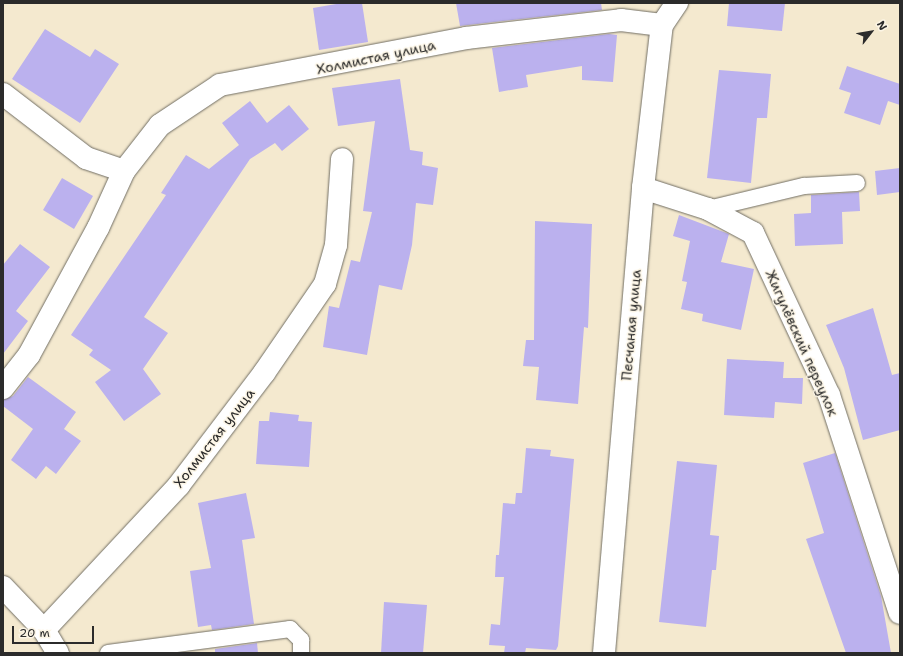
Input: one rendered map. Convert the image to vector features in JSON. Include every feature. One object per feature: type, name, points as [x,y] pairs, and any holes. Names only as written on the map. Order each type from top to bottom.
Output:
[{"type":"street","name":"Песчаная улица","points":[[604,653],[643,188],[662,25],[677,3]]},
{"type":"street","name":"Холмистая улица","points":[[3,388],[32,348],[98,228],[124,171],[160,125],[220,85],[466,38],[620,20],[662,25]]},
{"type":"street","points":[[3,94],[86,158],[124,171]]},
{"type":"street","name":"Холмистая улица","points":[[44,630],[179,485],[264,373],[325,284],[336,245],[342,159]]},
{"type":"street","name":"Жигулёвский переулок","points":[[643,188],[708,209],[753,233],[829,395],[900,613]]},
{"type":"street","points":[[3,587],[44,630],[58,653]]},
{"type":"lane","points":[[708,209],[804,186],[857,183]]},
{"type":"lane","points":[[108,653],[290,628],[301,640],[301,653]]},
{"type":"building","points":[[342,3],[362,3],[368,42],[319,50],[313,8]]},
{"type":"building","points":[[456,3],[601,3],[602,10],[460,26]]},
{"type":"building","points":[[729,3],[785,3],[782,31],[727,26]]},
{"type":"building","points":[[45,29],[90,57],[95,49],[119,64],[80,123],[12,79]]},
{"type":"building","points":[[609,34],[617,35],[613,82],[582,80],[582,66],[526,75],[528,87],[499,92],[492,48]]},
{"type":"building","points":[[847,66],[900,84],[900,105],[888,101],[880,125],[844,113],[851,93],[839,89]]},
{"type":"building","points":[[719,70],[771,74],[767,118],[757,118],[751,183],[707,178]]},
{"type":"building","points":[[400,79],[410,150],[423,152],[422,165],[438,168],[433,205],[416,203],[412,245],[402,290],[379,285],[367,355],[323,347],[329,306],[339,308],[351,260],[360,262],[372,212],[363,211],[375,121],[338,126],[332,88]]},
{"type":"building","points":[[250,101],[267,123],[289,105],[309,129],[282,151],[275,143],[250,159],[144,317],[168,333],[143,369],[161,394],[124,421],[95,382],[111,370],[89,355],[93,350],[71,335],[166,195],[161,193],[186,155],[209,169],[239,145],[222,123]]},
{"type":"building","points":[[900,168],[900,192],[877,195],[875,171]]},
{"type":"building","points":[[62,178],[93,196],[74,229],[43,210]]},
{"type":"building","points":[[859,192],[860,211],[842,212],[843,244],[795,246],[794,214],[811,213],[811,195]]},
{"type":"building","points":[[679,215],[729,234],[721,262],[754,269],[741,330],[702,321],[703,314],[681,309],[687,282],[682,281],[690,241],[673,236]]},
{"type":"building","points":[[535,221],[592,224],[588,328],[584,327],[578,404],[536,400],[539,367],[523,366],[526,340],[534,340]]},
{"type":"building","points":[[20,244],[50,267],[16,311],[28,321],[3,354],[3,265]]},
{"type":"building","points":[[873,308],[892,375],[900,373],[900,430],[863,440],[844,368],[826,325]]},
{"type":"building","points":[[727,359],[784,362],[783,378],[803,378],[802,404],[775,402],[774,418],[724,415]]},
{"type":"building","points":[[28,377],[76,412],[64,429],[81,441],[56,474],[46,466],[36,479],[11,460],[33,429],[3,406],[3,400],[13,396]]},
{"type":"building","points":[[270,412],[299,415],[298,421],[312,422],[309,467],[256,464],[259,421],[269,421]]},
{"type":"building","points":[[526,448],[551,450],[550,456],[574,459],[558,646],[556,650],[526,648],[525,653],[504,653],[505,646],[489,645],[491,624],[500,625],[504,577],[495,577],[496,555],[499,555],[503,503],[515,504],[516,493],[522,493]]},
{"type":"building","points":[[835,453],[881,596],[891,653],[846,653],[806,539],[824,533],[803,463]]},
{"type":"building","points":[[677,461],[717,465],[710,535],[719,536],[716,570],[712,570],[706,627],[659,622]]},
{"type":"building","points":[[246,493],[255,538],[242,540],[254,624],[212,630],[211,625],[198,627],[190,571],[211,568],[198,503]]},
{"type":"building","points":[[384,602],[427,605],[423,653],[381,653]]},
{"type":"building","points":[[257,643],[258,653],[215,653],[215,649]]}]
